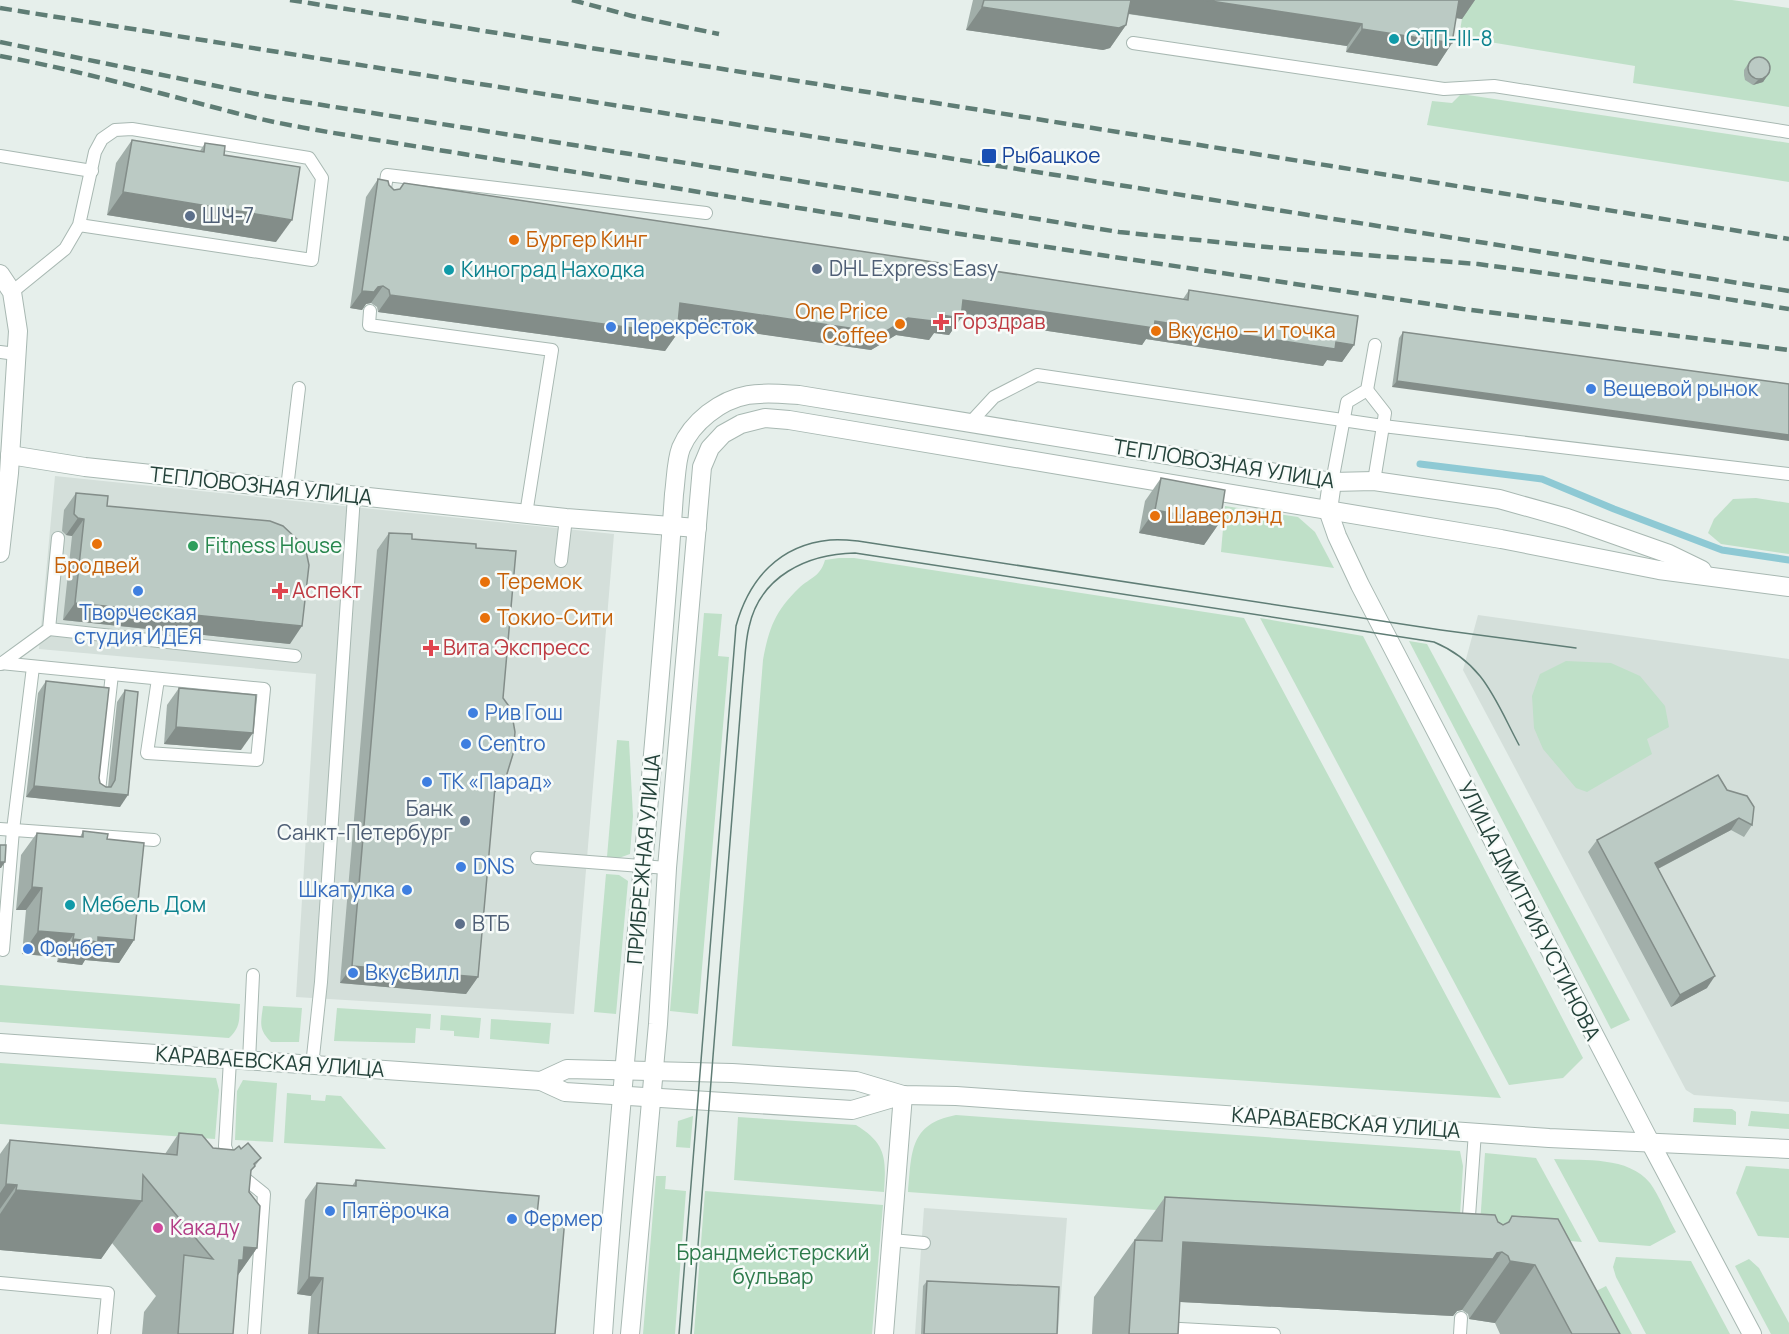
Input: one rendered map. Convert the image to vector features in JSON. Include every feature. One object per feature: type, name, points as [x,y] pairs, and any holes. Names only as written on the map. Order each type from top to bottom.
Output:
[{"type":"street","points":[[0,274],[12,292],[18,331],[8,353],[10,454],[0,553]]},
{"type":"street","name":"ТЕПЛОВОЗНАЯ УЛИЦА","points":[[725,404],[746,395],[799,395],[1332,482],[1374,482],[1499,499],[1567,518],[1669,554],[1714,576]]},
{"type":"street","name":"ПРИБРЕЖНАЯ УЛИЦА","points":[[603,1334],[624,1071],[680,450],[692,430],[707,414],[725,404]]},
{"type":"street","name":"ТЕПЛОВОЗНАЯ УЛИЦА","points":[[741,424],[765,418],[789,420],[1501,539],[1659,570],[1789,587]]},
{"type":"street","name":"ПРИБРЕЖНАЯ УЛИЦА","points":[[630,1334],[652,1098],[667,868],[702,467],[710,448],[723,434],[741,424]]},
{"type":"street","name":"ТЕПЛОВОЗНАЯ УЛИЦА","points":[[10,454],[85,468],[566,518],[697,528]]},
{"type":"street","name":"УЛИЦА ДМИТРИЯ УСТИНОВА","points":[[1332,482],[1328,510],[1337,536],[1360,585],[1752,1334]]},
{"type":"street","name":"КАРАВАЕВСКАЯ УЛИЦА","points":[[0,1043],[541,1081],[565,1092],[852,1110],[903,1095]]},
{"type":"street","name":"КАРАВАЕВСКАЯ УЛИЦА","points":[[541,1081],[567,1069],[732,1073],[856,1081],[903,1095],[956,1096],[1549,1138],[1789,1149]]},
{"type":"street","points":[[884,1334],[903,1095]]},
{"type":"lane","points":[[1133,44],[1444,89],[1494,86],[1789,132]]},
{"type":"lane","points":[[12,292],[64,249],[79,225],[95,152],[102,139],[115,130],[132,129],[309,158],[322,178],[312,260],[79,225]]},
{"type":"lane","points":[[0,156],[92,171]]},
{"type":"lane","points":[[384,199],[387,176],[706,213]]},
{"type":"lane","points":[[370,311],[369,325],[552,350],[526,514]]},
{"type":"lane","points":[[1332,482],[1347,402],[1366,390],[1375,345]]},
{"type":"lane","points":[[969,424],[994,397],[1037,375],[1383,426],[1789,474]]},
{"type":"lane","points":[[287,489],[299,388]]},
{"type":"lane","points":[[1366,390],[1385,412],[1374,482]]},
{"type":"lane","points":[[312,1066],[321,982],[354,496]]},
{"type":"lane","points":[[561,561],[566,518]]},
{"type":"lane","points":[[49,629],[58,538]]},
{"type":"lane","points":[[1,664],[49,629],[295,656]]},
{"type":"lane","points":[[1,664],[264,689],[257,760],[147,753],[158,679]]},
{"type":"lane","points":[[3,950],[13,830],[33,667]]},
{"type":"lane","points":[[99,791],[112,674]]},
{"type":"lane","points":[[0,829],[154,840]]},
{"type":"lane","points":[[537,858],[667,868]]},
{"type":"lane","points":[[249,1061],[253,975]]},
{"type":"lane","points":[[230,1060],[225,1146],[228,1169],[264,1194],[254,1334]]},
{"type":"lane","points":[[1468,1240],[1475,1132]]},
{"type":"lane","points":[[892,1240],[924,1243]]},
{"type":"lane","points":[[0,1283],[108,1293],[104,1334]]},
{"type":"lane","points":[[1460,1334],[1461,1318]]},
{"type":"lane","points":[[1162,1334],[1162,1328],[1274,1334]]},
{"type":"shaded area","points":[[55,476],[614,534],[574,1014],[296,997],[316,674],[39,649]]},
{"type":"shaded area","points":[[1478,615],[1789,659],[1789,1102],[1694,1095],[1686,1090],[1463,670]]},
{"type":"shaded area","points":[[924,1208],[1067,1218],[1058,1334],[915,1334]]},
{"type":"green space","points":[[1465,0],[1732,0],[1789,8],[1789,107],[1633,83],[1635,66],[1459,37]]},
{"type":"green space","points":[[1461,94],[1789,143],[1789,182],[1427,125],[1432,101],[1452,103]]},
{"type":"green space","points":[[1756,498],[1789,503],[1789,554],[1721,544],[1708,533],[1714,519],[1733,499]]},
{"type":"green space","points":[[1225,506],[1298,517],[1315,532],[1334,568],[1221,552]]},
{"type":"green space","points":[[854,558],[1244,618],[1501,1098],[732,1046],[765,649],[774,621],[784,604],[818,573],[825,560]]},
{"type":"green space","points":[[704,613],[722,614],[718,656],[729,657],[698,1014],[670,1011]]},
{"type":"green space","points":[[1260,618],[1363,636],[1583,1058],[1563,1078],[1509,1085]]},
{"type":"green space","points":[[1409,641],[1427,644],[1630,1020],[1611,1029]]},
{"type":"green space","points":[[1566,661],[1611,663],[1640,676],[1665,706],[1669,727],[1647,739],[1652,754],[1587,792],[1576,788],[1543,749],[1534,728],[1532,696],[1540,674]]},
{"type":"green space","points":[[617,740],[629,741],[633,816],[630,854],[619,858],[607,857]]},
{"type":"green space","points":[[606,874],[619,875],[628,881],[616,1014],[594,1012]]},
{"type":"green space","points":[[0,985],[240,1004],[239,1018],[236,1030],[229,1038],[0,1022]]},
{"type":"green space","points":[[263,1006],[302,1008],[299,1042],[271,1042],[262,1029]]},
{"type":"green space","points":[[337,1008],[431,1014],[430,1029],[416,1028],[415,1043],[334,1041]]},
{"type":"green space","points":[[441,1015],[481,1018],[479,1038],[454,1036],[454,1031],[440,1030]]},
{"type":"green space","points":[[491,1019],[551,1023],[549,1044],[490,1039]]},
{"type":"green space","points":[[0,1063],[216,1078],[219,1090],[215,1139],[0,1124]]},
{"type":"green space","points":[[243,1080],[277,1083],[273,1142],[235,1140],[237,1091]]},
{"type":"green space","points":[[287,1093],[311,1095],[311,1100],[325,1101],[326,1095],[341,1096],[386,1149],[284,1143]]},
{"type":"green space","points":[[1694,1108],[1732,1109],[1736,1112],[1736,1125],[1693,1122]]},
{"type":"green space","points":[[1751,1111],[1789,1114],[1789,1129],[1748,1126]]},
{"type":"green space","points":[[956,1115],[1460,1151],[1463,1166],[1459,1232],[908,1192],[913,1152],[921,1133],[929,1125]]},
{"type":"green space","points":[[693,1116],[690,1148],[676,1147],[678,1121]]},
{"type":"green space","points":[[738,1117],[856,1125],[874,1139],[882,1153],[885,1170],[884,1192],[734,1180]]},
{"type":"green space","points":[[1485,1153],[1536,1158],[1582,1242],[1483,1234],[1480,1224]]},
{"type":"green space","points":[[1554,1159],[1592,1160],[1618,1164],[1641,1174],[1650,1183],[1676,1232],[1650,1246],[1599,1242]]},
{"type":"green space","points":[[1746,1166],[1789,1169],[1789,1238],[1758,1236],[1736,1193]]},
{"type":"green space","points":[[656,1176],[666,1176],[665,1189],[686,1191],[675,1334],[643,1334]]},
{"type":"green space","name":"Брандмейстерский бульвар","points":[[705,1191],[883,1205],[872,1334],[694,1334]]},
{"type":"green space","points":[[1616,1257],[1691,1261],[1730,1334],[1646,1334],[1616,1277],[1613,1267]]},
{"type":"green space","points":[[1749,1259],[1759,1268],[1789,1323],[1789,1334],[1771,1334],[1735,1266]]},
{"type":"green space","points":[[1606,1286],[1632,1334],[1595,1334],[1577,1301]]},
{"type":"building","points":[[984,0],[1131,0],[1126,25],[1119,28],[982,7]]},
{"type":"building","points":[[1204,0],[1459,0],[1452,43],[1362,29],[1362,24]]},
{"type":"building","points":[[1759,57],[1767,60],[1770,68],[1767,76],[1759,79],[1751,76],[1748,68],[1751,60]]},
{"type":"building","points":[[132,140],[204,152],[205,143],[225,146],[224,155],[300,167],[292,220],[123,192]]},
{"type":"building","points":[[378,179],[388,181],[394,190],[400,189],[404,183],[1188,300],[1189,290],[1358,316],[1354,345],[1336,342],[1335,349],[1155,321],[1154,328],[963,300],[961,318],[942,315],[941,322],[908,318],[883,333],[680,303],[677,334],[390,295],[389,290],[383,286],[378,287],[374,292],[362,291]]},
{"type":"building","name":"Вещевой рынок","points":[[1403,332],[1789,384],[1789,435],[1397,381]]},
{"type":"building","points":[[1161,478],[1225,490],[1220,522],[1155,510]]},
{"type":"building","points":[[76,493],[108,496],[107,506],[270,521],[283,526],[301,543],[306,551],[309,565],[302,626],[75,603],[84,519],[74,514]]},
{"type":"building","name":"ТК «Парад»","points":[[389,533],[412,534],[412,539],[476,544],[476,548],[516,551],[503,698],[511,709],[515,732],[513,754],[506,777],[495,787],[478,977],[352,966]]},
{"type":"building","points":[[46,681],[109,688],[99,778],[100,783],[106,787],[111,787],[115,780],[125,690],[138,692],[128,795],[34,786]]},
{"type":"building","points":[[179,688],[256,695],[253,733],[176,727]]},
{"type":"building","points":[[1718,775],[1727,790],[1747,796],[1754,807],[1752,825],[1739,818],[1655,863],[1715,976],[1680,995],[1597,840]]},
{"type":"building","name":"Мебель Дом","points":[[83,831],[108,834],[107,839],[144,843],[134,940],[98,937],[98,942],[73,939],[74,934],[38,931],[42,888],[32,887],[37,833],[83,837]]},
{"type":"building","points":[[0,845],[6,845],[5,862],[0,862]]},
{"type":"building","points":[[179,1133],[202,1135],[213,1148],[234,1150],[239,1146],[241,1149],[248,1143],[261,1158],[251,1170],[249,1192],[260,1206],[257,1248],[244,1247],[243,1260],[239,1260],[233,1334],[178,1334],[184,1255],[213,1259],[143,1175],[142,1201],[16,1190],[17,1185],[6,1184],[10,1140],[177,1155]]},
{"type":"building","points":[[356,1180],[539,1196],[537,1215],[565,1218],[555,1334],[318,1334],[323,1278],[309,1277],[317,1183],[356,1186]]},
{"type":"building","points":[[1165,1197],[1495,1215],[1498,1222],[1503,1225],[1509,1222],[1512,1216],[1558,1219],[1620,1334],[1572,1334],[1535,1265],[1510,1261],[1508,1256],[1502,1252],[1497,1253],[1493,1259],[1183,1242],[1178,1334],[1129,1334],[1135,1240],[1162,1241]]},
{"type":"building","points":[[927,1281],[1059,1287],[1057,1334],[924,1334]]},
{"type":"waterway","points":[[1420,464],[1542,479],[1722,550],[1789,560]]},
{"type":"tram line","points":[[679,1334],[736,626],[749,593],[758,579],[781,557],[812,543],[833,540],[858,541],[1441,630],[1576,648]]},
{"type":"tram line","points":[[691,1334],[747,639],[755,609],[763,594],[788,571],[820,558],[855,553],[1434,642],[1451,651],[1477,672],[1495,698],[1519,745]]},
{"type":"railway","points":[[290,0],[1789,239]]},
{"type":"railway","points":[[572,0],[632,16],[719,34]]},
{"type":"railway","points":[[0,8],[1789,291]]},
{"type":"railway","points":[[0,42],[266,96],[1119,232],[1267,247],[1478,264],[1789,309]]},
{"type":"railway","points":[[0,56],[87,75],[263,120],[358,137],[960,234],[1463,309],[1789,350]]},
{"type":"place","name":"СТП-III-8","points":[[1394,39]]},
{"type":"place","name":"Рыбацкое","points":[[989,156]]},
{"type":"place","name":"ШЧ-7","points":[[190,216]]},
{"type":"place","name":"Бургер Кинг","points":[[514,240]]},
{"type":"place","name":"DHL Express Easy","points":[[817,269]]},
{"type":"place","name":"Киноград Находка","points":[[449,270]]},
{"type":"place","name":"Горздрав","points":[[941,322]]},
{"type":"place","name":"One Price Coffee","points":[[900,324]]},
{"type":"place","name":"Перекрёсток","points":[[611,327]]},
{"type":"place","name":"Вкусно — и точка","points":[[1156,331]]},
{"type":"place","name":"Вещевой рынок","points":[[1591,389]]},
{"type":"place","name":"Шаверлэнд","points":[[1155,516]]},
{"type":"place","name":"Бродвей","points":[[97,544]]},
{"type":"place","name":"Fitness House","points":[[193,546]]},
{"type":"place","name":"Теремок","points":[[485,582]]},
{"type":"place","name":"Творческая студия ИДЕЯ","points":[[138,591]]},
{"type":"place","name":"Аспект","points":[[280,591]]},
{"type":"place","name":"Токио-Сити","points":[[485,618]]},
{"type":"place","name":"Вита Экспресс","points":[[431,648]]},
{"type":"place","name":"Рив Гош","points":[[473,713]]},
{"type":"place","name":"Centro","points":[[466,744]]},
{"type":"place","name":"ТК «Парад»","points":[[427,782]]},
{"type":"place","name":"Банк Санкт-Петербург","points":[[465,821]]},
{"type":"place","name":"DNS","points":[[461,867]]},
{"type":"place","name":"Шкатулка","points":[[407,890]]},
{"type":"place","name":"Мебель Дом","points":[[70,905]]},
{"type":"place","name":"ВТБ","points":[[460,924]]},
{"type":"place","name":"Фонбет","points":[[28,949]]},
{"type":"place","name":"ВкусВилл","points":[[353,973]]},
{"type":"place","name":"Пятёрочка","points":[[330,1211]]},
{"type":"place","name":"Фермер","points":[[512,1219]]},
{"type":"place","name":"Какаду","points":[[158,1228]]}]
